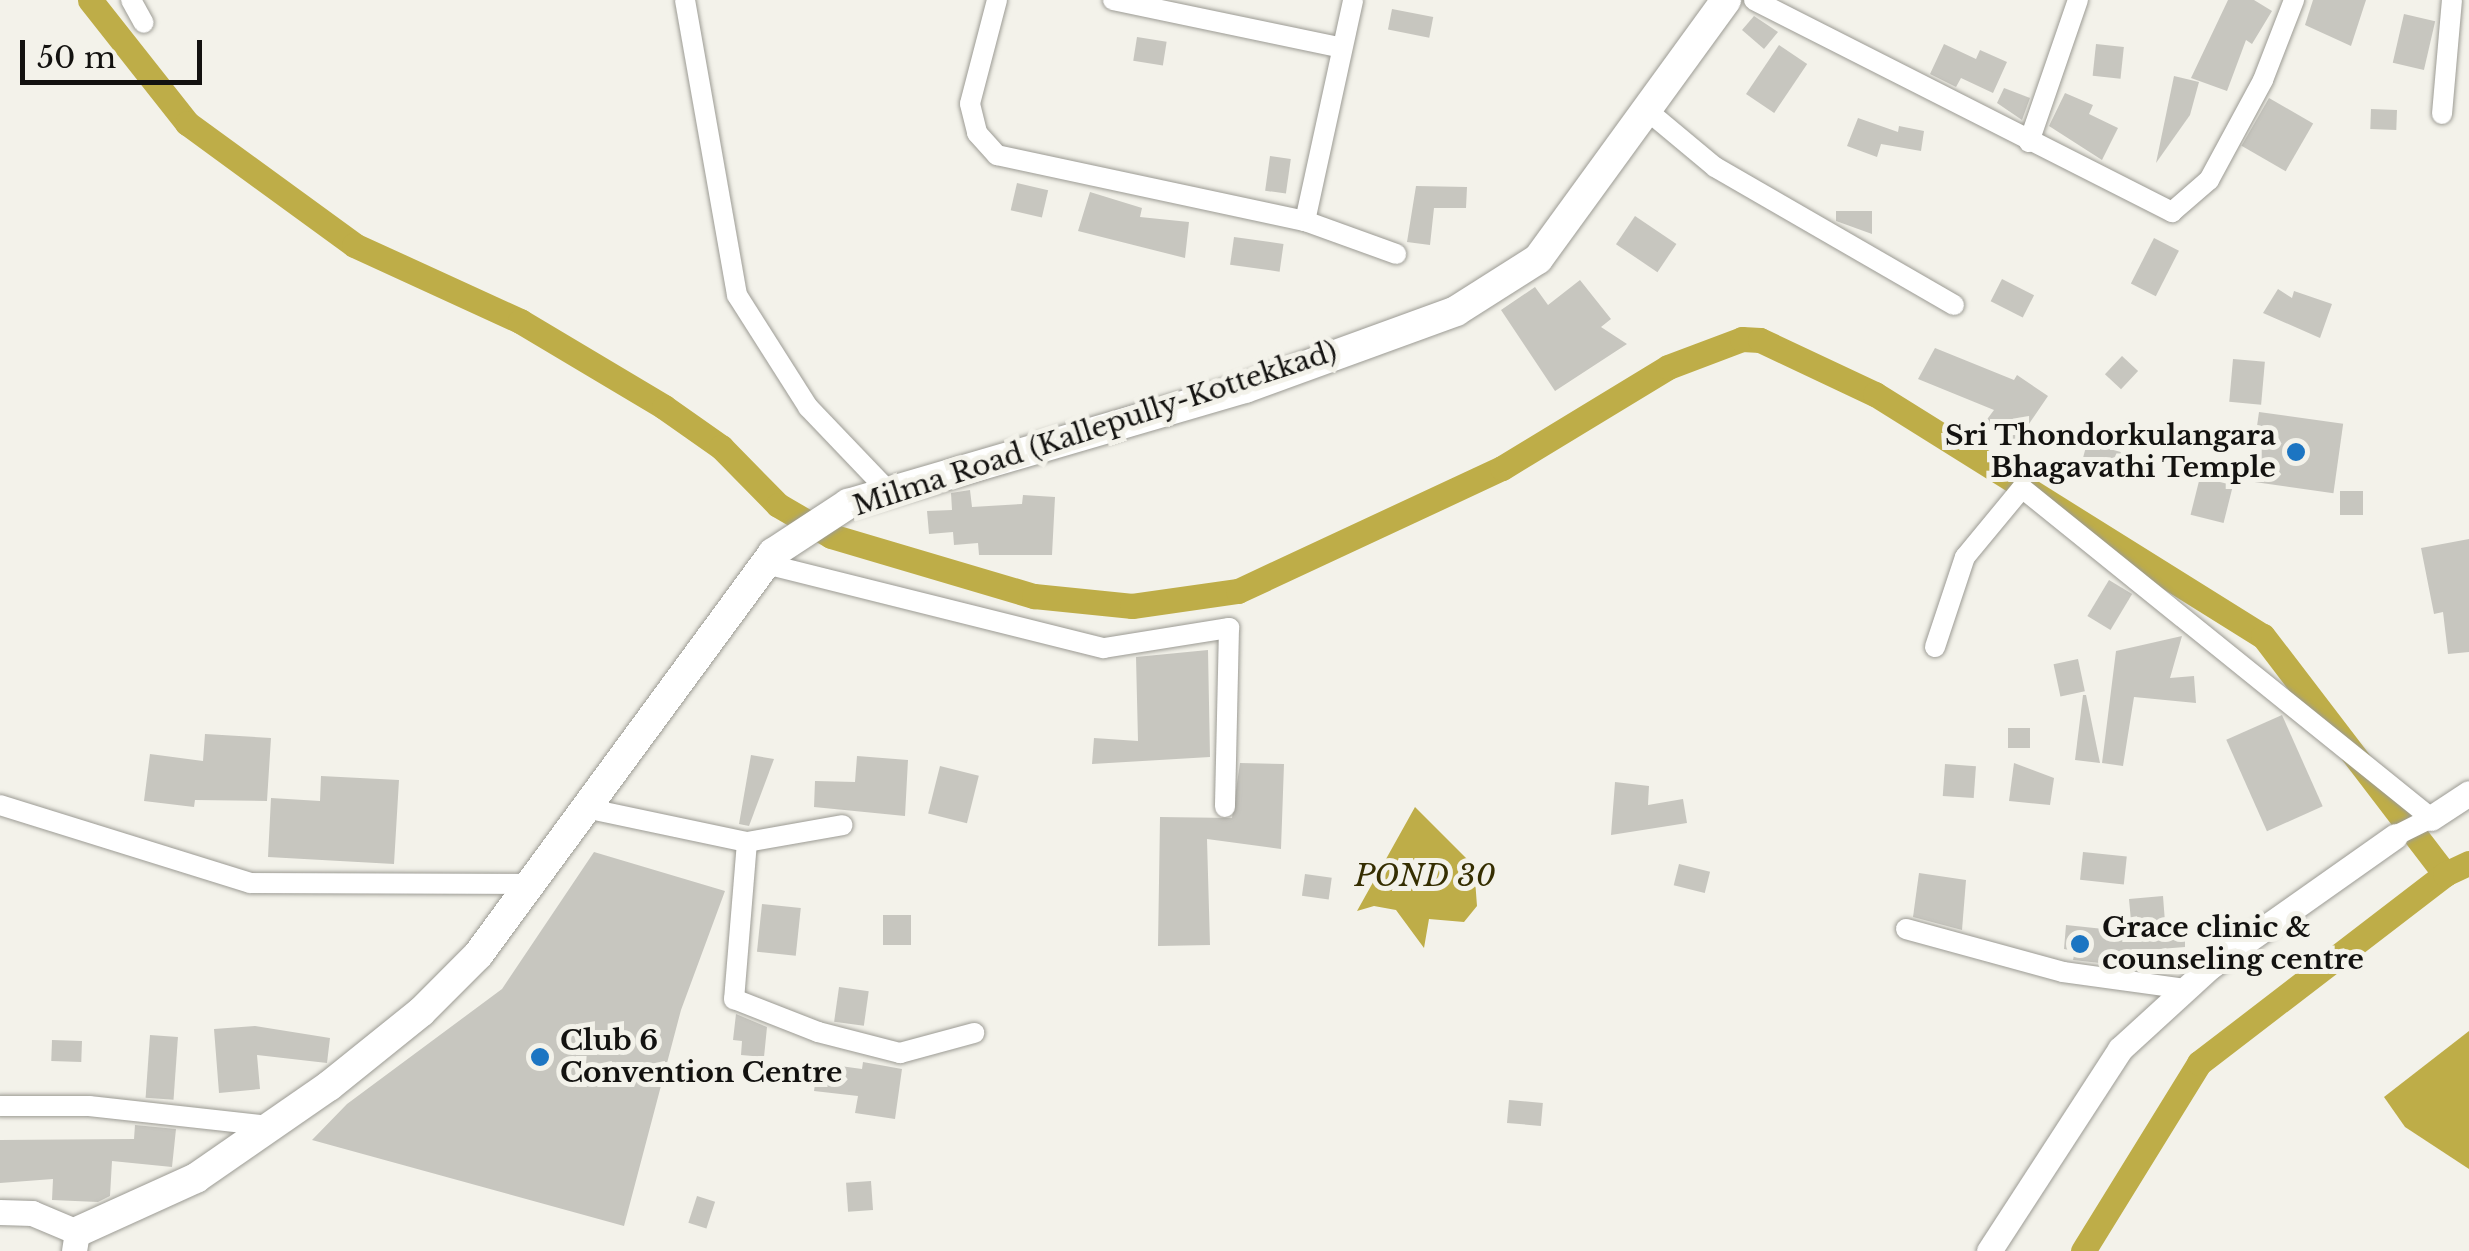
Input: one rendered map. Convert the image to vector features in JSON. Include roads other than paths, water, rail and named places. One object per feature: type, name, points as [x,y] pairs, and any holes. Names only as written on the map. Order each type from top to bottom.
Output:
[{"type":"main road","name":"Milma Road (Kallepully-Kottekkad)","points":[[76,1242],[196,1178],[421,1012],[478,955],[590,809],[770,559],[848,504],[1245,388],[1456,311],[1538,260],[1644,107],[1726,0]]},
{"type":"street","points":[[130,0],[144,23]]},
{"type":"street","points":[[685,0],[737,295],[808,408],[891,494]]},
{"type":"street","points":[[997,0],[970,104],[977,133],[996,156],[1304,222],[1396,254]]},
{"type":"street","points":[[1113,0],[1342,48]]},
{"type":"street","points":[[1304,222],[1354,0]]},
{"type":"street","points":[[1754,0],[2172,212],[2209,180],[2263,80],[2294,0]]},
{"type":"street","points":[[2029,142],[2078,0]]},
{"type":"street","points":[[2442,114],[2452,0]]},
{"type":"street","points":[[1644,107],[1715,167],[1954,305]]},
{"type":"street","points":[[1935,647],[1965,556],[2022,488],[2431,818]]},
{"type":"street","points":[[770,559],[1104,648],[1229,628],[1225,807]]},
{"type":"street","points":[[1989,1251],[2120,1049],[2185,989],[2323,882],[2469,793]]},
{"type":"street","points":[[0,805],[250,883],[532,884]]},
{"type":"street","points":[[590,809],[748,842],[843,825]]},
{"type":"street","points":[[748,842],[734,999],[818,1032],[900,1053],[974,1033]]},
{"type":"street","points":[[1906,929],[2064,972],[2185,989]]},
{"type":"street","points":[[0,1106],[89,1106],[269,1126]]},
{"type":"street","points":[[0,1212],[32,1214],[76,1242]]},
{"type":"water","name":"POND 30","points":[[1415,807],[1474,866],[1477,906],[1464,922],[1429,919],[1424,948],[1396,910],[1374,906],[1357,911]]},
{"type":"water","points":[[2469,1031],[2469,1169],[2405,1127],[2384,1097]]},
{"type":"waterway","points":[[90,0],[187,123],[354,245],[520,321],[664,407],[721,447],[778,505],[831,536],[1034,596],[1132,606],[1238,591],[1502,468],[1668,367],[1742,339],[1760,340],[1875,394],[2263,636],[2445,874]]},
{"type":"waterway","points":[[2083,1251],[2199,1063],[2445,874],[2469,863]]},
{"type":"place","name":"Sri Thondorkulangara Bhagavathi Temple","points":[[2296,452]]},
{"type":"place","name":"Grace clinic & counseling centre","points":[[2080,944]]},
{"type":"place","name":"Club 6 Convention Centre","points":[[540,1057]]}]
